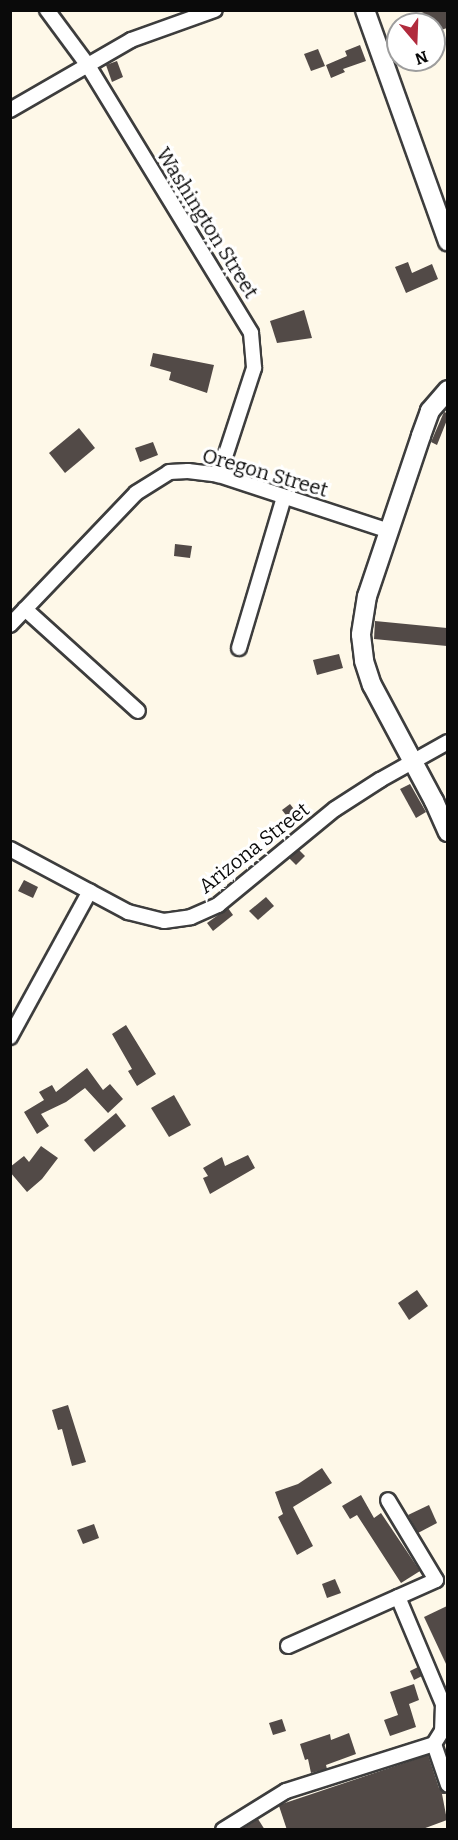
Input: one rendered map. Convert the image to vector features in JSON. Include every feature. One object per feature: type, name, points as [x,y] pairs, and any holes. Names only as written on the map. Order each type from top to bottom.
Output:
[{"type":"street","name":"Washington Street","points":[[47,10],[87,64],[250,333],[254,368],[219,476]]},
{"type":"street","points":[[10,110],[131,40],[215,10]]},
{"type":"street","points":[[365,10],[447,242]]},
{"type":"street","points":[[447,390],[430,411],[367,596],[361,634],[364,661],[372,685],[434,801],[447,832]]},
{"type":"street","name":"Oregon Street","points":[[10,625],[136,493],[169,472],[188,471],[219,476],[389,531]]},
{"type":"street","points":[[239,648],[284,497]]},
{"type":"street","points":[[25,609],[138,711]]},
{"type":"street","name":"Arizona Street","points":[[10,849],[128,912],[164,921],[191,917],[218,906],[335,809],[447,742]]},
{"type":"street","points":[[10,1037],[90,891]]},
{"type":"street","points":[[288,1646],[436,1580],[388,1500]]},
{"type":"street","points":[[223,1830],[286,1791],[434,1743],[442,1731],[444,1711],[442,1699],[398,1597]]},
{"type":"street","points":[[434,1743],[445,1766],[447,1785]]},
{"type":"building","points":[[447,10],[447,28],[446,12],[424,12]]},
{"type":"building","points":[[360,45],[366,61],[343,69],[345,72],[331,78],[326,65],[347,56],[345,51]]},
{"type":"building","points":[[318,49],[325,66],[311,71],[304,54]]},
{"type":"building","points":[[117,61],[123,77],[112,82],[106,65]]},
{"type":"building","points":[[408,262],[412,273],[432,264],[438,279],[406,293],[395,267]]},
{"type":"building","points":[[304,310],[312,338],[277,343],[270,321]]},
{"type":"building","points":[[153,353],[214,365],[207,393],[169,380],[171,372],[150,366]]},
{"type":"building","points":[[444,412],[447,413],[447,420],[437,445],[431,442]]},
{"type":"building","points":[[79,428],[95,448],[65,473],[49,453]]},
{"type":"building","points":[[153,442],[158,455],[140,462],[135,448]]},
{"type":"building","points":[[175,544],[192,546],[190,558],[174,556]]},
{"type":"building","points":[[375,621],[447,628],[447,646],[374,639]]},
{"type":"building","points":[[339,654],[343,668],[317,675],[313,660]]},
{"type":"building","points":[[410,784],[426,812],[416,818],[400,789]]},
{"type":"building","points":[[290,804],[300,817],[292,823],[282,810]]},
{"type":"building","points":[[299,850],[305,856],[296,865],[289,858]]},
{"type":"building","points":[[24,880],[38,887],[33,898],[18,891]]},
{"type":"building","points":[[266,897],[274,906],[258,920],[249,911]]},
{"type":"building","points":[[228,908],[233,915],[213,931],[207,923]]},
{"type":"building","points":[[126,1025],[156,1074],[137,1086],[128,1071],[132,1069],[112,1034]]},
{"type":"building","points":[[87,1068],[103,1090],[110,1084],[123,1099],[108,1113],[85,1088],[66,1102],[41,1114],[49,1126],[37,1134],[24,1112],[44,1100],[39,1092],[52,1085],[56,1092]]},
{"type":"building","points":[[174,1095],[191,1125],[169,1137],[151,1108]]},
{"type":"building","points":[[116,1113],[126,1126],[94,1152],[84,1140]]},
{"type":"building","points":[[41,1146],[58,1158],[42,1179],[27,1192],[10,1172],[10,1167],[24,1156],[29,1162]]},
{"type":"building","points":[[248,1155],[255,1168],[210,1194],[203,1178],[208,1176],[203,1168],[222,1157],[225,1166]]},
{"type":"building","points":[[417,1290],[428,1306],[409,1320],[398,1303]]},
{"type":"building","points":[[68,1405],[86,1462],[72,1466],[62,1429],[58,1430],[52,1410]]},
{"type":"building","points":[[322,1468],[332,1483],[293,1507],[313,1546],[297,1555],[278,1517],[283,1514],[275,1492],[298,1484]]},
{"type":"building","points":[[361,1495],[374,1518],[381,1513],[420,1571],[401,1583],[357,1515],[350,1519],[342,1506]]},
{"type":"building","points":[[429,1505],[437,1523],[418,1533],[408,1515]]},
{"type":"building","points":[[94,1524],[99,1538],[83,1544],[77,1530]]},
{"type":"building","points":[[335,1579],[341,1593],[327,1598],[322,1584]]},
{"type":"building","points":[[447,1606],[447,1666],[424,1617]]},
{"type":"building","points":[[418,1667],[422,1676],[414,1680],[410,1671]]},
{"type":"building","points":[[414,1684],[419,1700],[409,1704],[416,1727],[390,1736],[384,1720],[398,1715],[390,1692]]},
{"type":"building","points":[[282,1719],[286,1731],[273,1735],[269,1723]]},
{"type":"building","points":[[349,1733],[356,1754],[326,1765],[327,1769],[311,1773],[308,1759],[305,1760],[300,1744],[330,1734],[331,1740]]},
{"type":"building","points":[[428,1755],[439,1788],[446,1794],[442,1794],[447,1820],[420,1830],[287,1830],[279,1806],[282,1804]]},
{"type":"building","points":[[258,1819],[265,1830],[241,1830]]}]
